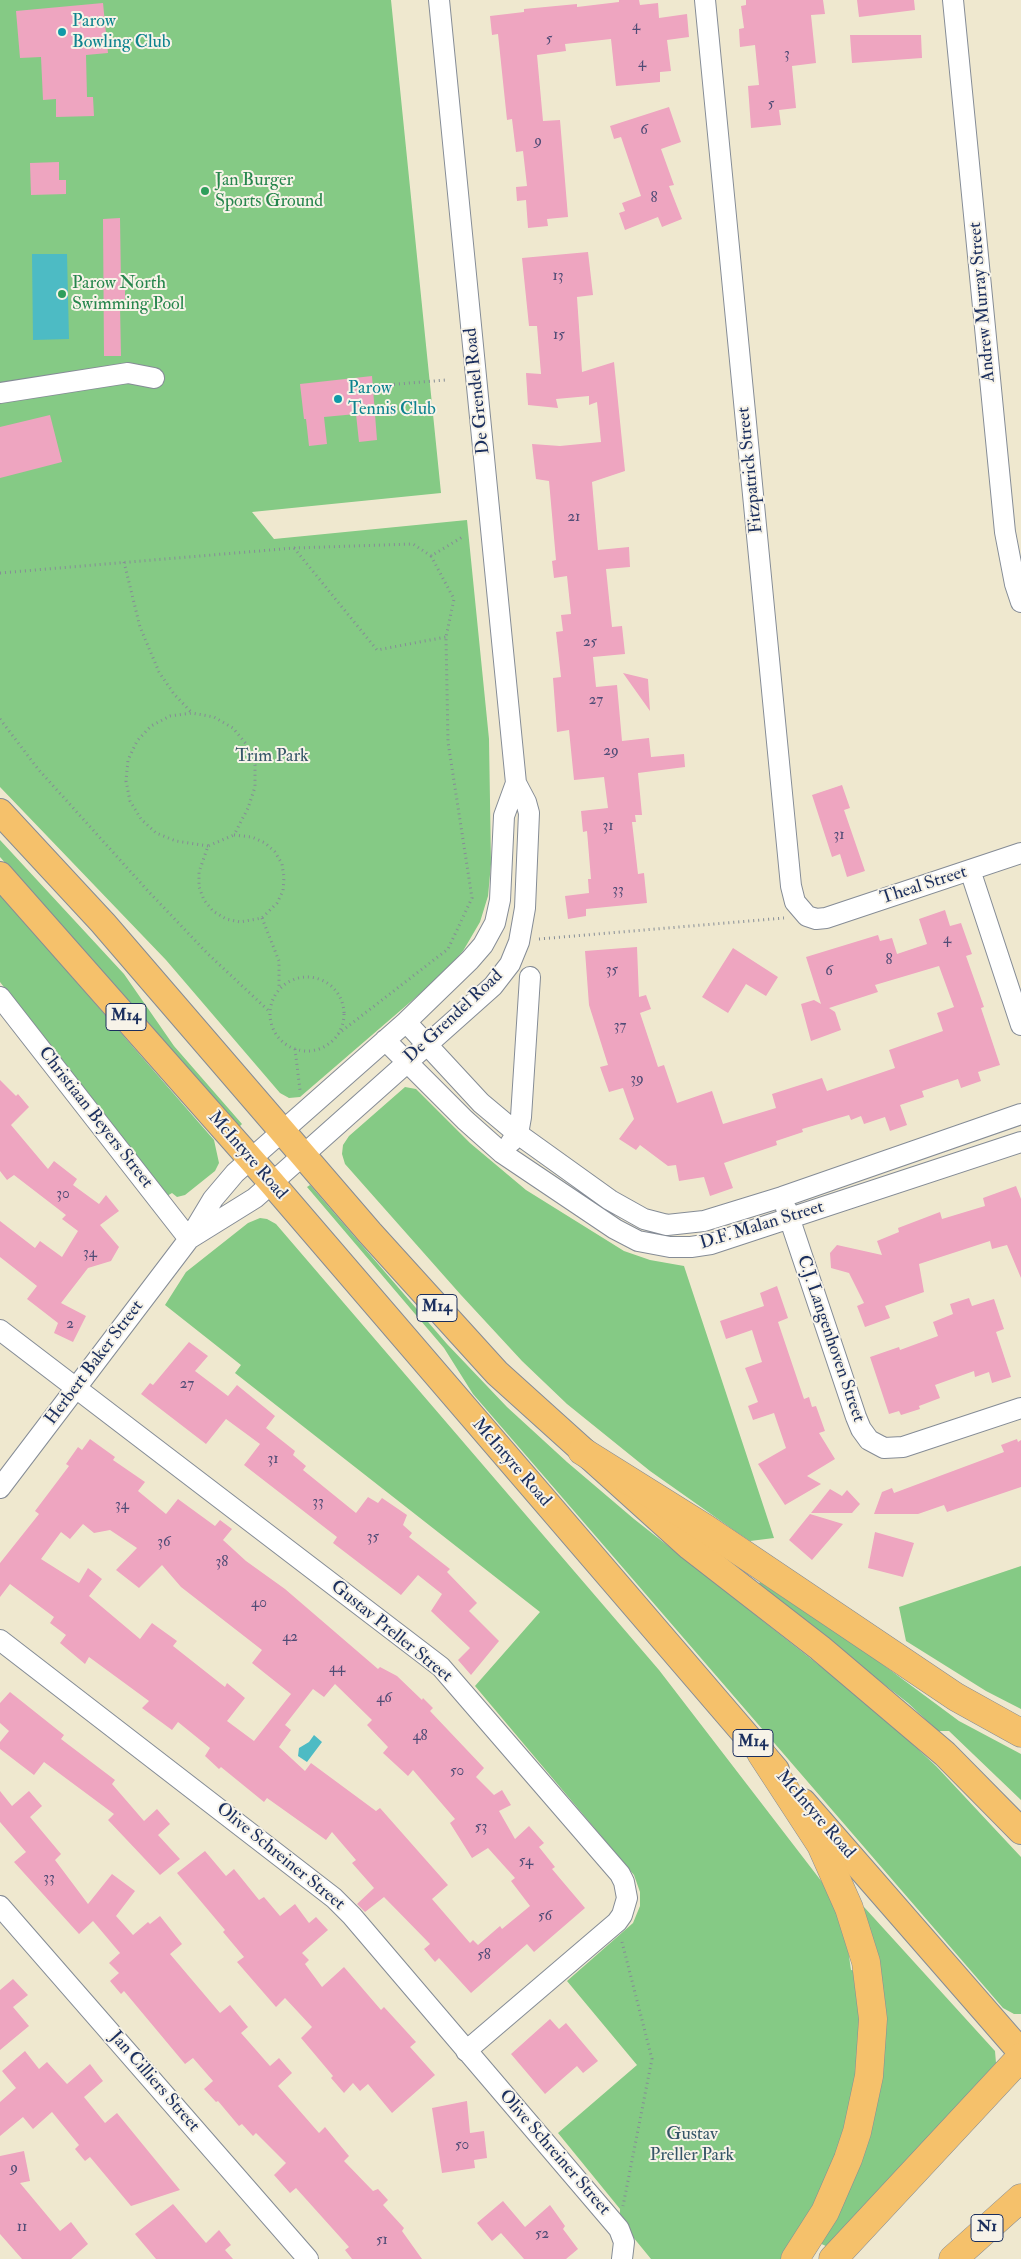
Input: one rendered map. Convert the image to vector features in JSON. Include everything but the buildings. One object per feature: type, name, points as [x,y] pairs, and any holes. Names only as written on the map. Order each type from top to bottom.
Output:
[{"type":"highway","points":[[582,1451],[705,1528],[939,1686],[1021,1733]]},
{"type":"highway","points":[[761,1753],[820,1845],[850,1908],[866,1962],[873,2019],[869,2076],[857,2132],[848,2159],[825,2212],[796,2259]]},
{"type":"highway","points":[[833,2259],[1021,2057]]},
{"type":"highway","name":"N1","points":[[952,2259],[1021,2198]]},
{"type":"main road","name":"M14","points":[[0,812],[103,923],[304,1154],[370,1233],[497,1373],[690,1547],[820,1648],[946,1754],[1021,1831]]},
{"type":"main road","name":"McIntyre Road","points":[[0,875],[271,1182],[761,1753],[1021,2052]]},
{"type":"street","name":"De Grendel Road","points":[[271,1182],[493,986],[510,964],[519,942],[525,908],[529,813],[526,802],[516,783],[440,0]]},
{"type":"street","name":"Fitzpatrick Street","points":[[705,0],[791,886],[795,902],[816,917]]},
{"type":"street","name":"Andrew Murray Street","points":[[954,0],[1005,532],[1015,584],[1021,602]]},
{"type":"street","points":[[0,393],[128,373],[154,378]]},
{"type":"street","name":"De Grendel Road","points":[[251,1159],[406,1022],[484,945],[495,922],[500,900],[504,816],[516,783]]},
{"type":"street","name":"Theal Street","points":[[816,917],[1021,853]]},
{"type":"street","points":[[970,870],[1021,1025]]},
{"type":"street","name":"De Grendel Road","points":[[518,1134],[530,978]]},
{"type":"street","name":"Christiaan Beyers Street","points":[[0,997],[189,1239]]},
{"type":"street","name":"D.F. Malan Street","points":[[406,1022],[481,1103],[518,1134],[610,1200],[644,1219],[667,1224],[687,1224],[704,1221],[782,1197],[1021,1114]]},
{"type":"street","name":"D.F. Malan Street","points":[[385,1040],[502,1153],[615,1229],[638,1241],[670,1247],[691,1247],[711,1244],[1021,1142]]},
{"type":"street","points":[[502,1153],[518,1134]]},
{"type":"street","name":"Herbert Baker Street","points":[[0,1488],[189,1239],[214,1199],[235,1173],[251,1159]]},
{"type":"street","name":"Herbert Baker Street","points":[[189,1239],[255,1198],[271,1182]]},
{"type":"street","name":"C.J. Langenhoven Street","points":[[782,1197],[856,1417],[861,1429],[869,1440],[884,1448],[904,1447],[1021,1408]]},
{"type":"street","name":"Gustav Preller Street","points":[[0,1330],[448,1674],[620,1874],[624,1882],[627,1898],[622,1914],[617,1922],[466,2051]]},
{"type":"street","name":"Olive Schreiner Street","points":[[0,1640],[334,1898],[352,1916],[619,2229]]},
{"type":"street","name":"Jan Cilliers Street","points":[[0,1906],[308,2259]]},
{"type":"street","points":[[619,2229],[624,2242],[622,2259]]},
{"type":"path","points":[[374,386],[446,380]]},
{"type":"path","points":[[431,556],[464,536]]},
{"type":"path","points":[[0,573],[294,548],[413,544],[431,556],[454,599],[446,636],[448,742],[472,898],[448,948],[330,1042],[319,1048],[307,1051],[295,1049],[285,1044],[276,1035],[271,1024],[272,1000],[279,989],[289,982],[300,977],[318,979],[334,988],[341,999],[344,1010],[343,1022],[338,1034]]},
{"type":"path","points":[[294,548],[377,650],[446,636]]},
{"type":"path","points":[[124,562],[140,627],[159,672],[174,694],[192,713]]},
{"type":"path","points":[[208,846],[199,872],[199,887],[204,900],[213,911],[226,919],[240,922],[262,918],[277,903],[283,891],[284,877],[282,864],[275,852],[265,843],[252,837],[234,835],[208,846],[176,841],[156,833],[141,819],[130,801],[126,781],[128,760],[137,741],[151,726],[170,716],[192,713],[214,717],[233,728],[247,745],[255,765],[255,787],[248,808],[234,835]]},
{"type":"path","points":[[0,719],[38,769],[148,891],[208,954],[270,1012]]},
{"type":"path","points":[[536,940],[816,917]]},
{"type":"path","points":[[262,918],[279,961],[279,989]]},
{"type":"path","points":[[295,1049],[300,1091],[296,1094]]},
{"type":"path","points":[[617,1922],[652,2059],[619,2229]]},
{"type":"green space","name":"Trim Park","points":[[0,0],[391,0],[441,493],[252,512],[274,539],[467,520],[489,739],[491,864],[488,896],[480,922],[463,951],[444,973],[300,1097],[289,1098],[280,1093],[166,960],[0,787]]},
{"type":"green space","points":[[0,840],[124,974],[174,1046],[242,1124],[238,1128],[0,857]]},
{"type":"green space","points":[[0,894],[214,1140],[219,1163],[215,1171],[185,1195],[177,1197],[172,1193],[167,1196],[0,982]]},
{"type":"green space","points":[[405,1087],[416,1089],[470,1143],[526,1190],[624,1251],[650,1260],[684,1266],[774,1538],[750,1541],[650,1471],[567,1404],[522,1361],[345,1164],[342,1154],[343,1145],[349,1136]]},
{"type":"green space","points":[[310,1185],[447,1344],[507,1407],[567,1462],[634,1519],[893,1726],[936,1766],[1021,1857],[1021,2014],[1014,2014],[1003,2008],[473,1394],[444,1348],[307,1187]]},
{"type":"green space","name":"Gustav Preller Park","points":[[260,1218],[267,1219],[276,1224],[659,1670],[822,1882],[830,1897],[837,1912],[848,1949],[851,1970],[857,1971],[860,2000],[859,2059],[850,2115],[822,2195],[782,2259],[651,2259],[633,2237],[620,2214],[620,2209],[558,2133],[637,2065],[567,1981],[633,1923],[640,1906],[640,1892],[634,1875],[475,1686],[540,1612],[235,1373],[241,1365],[165,1305],[186,1272],[248,1223]]},
{"type":"green space","points":[[1021,1566],[1021,1709],[986,1691],[906,1641],[899,1607]]},
{"type":"green space","points":[[760,1582],[878,1661],[959,1721],[1021,1754],[1021,1800],[949,1731],[938,1731],[908,1703],[758,1586]]},
{"type":"green space","points":[[864,1907],[995,2051],[996,2063],[828,2247],[815,2241],[868,2127],[857,1910]]},
{"type":"water","points":[[32,254],[67,254],[69,339],[33,340]]},
{"type":"water","points":[[314,1735],[322,1742],[307,1762],[298,1756],[299,1748],[309,1742]]},
{"type":"place","name":"Parow Bowling Club","points":[[62,32]]},
{"type":"place","name":"Jan Burger Sports Ground","points":[[205,191]]},
{"type":"place","name":"Parow North Swimming Pool","points":[[62,294]]},
{"type":"place","name":"Parow Tennis Club","points":[[338,399]]}]
